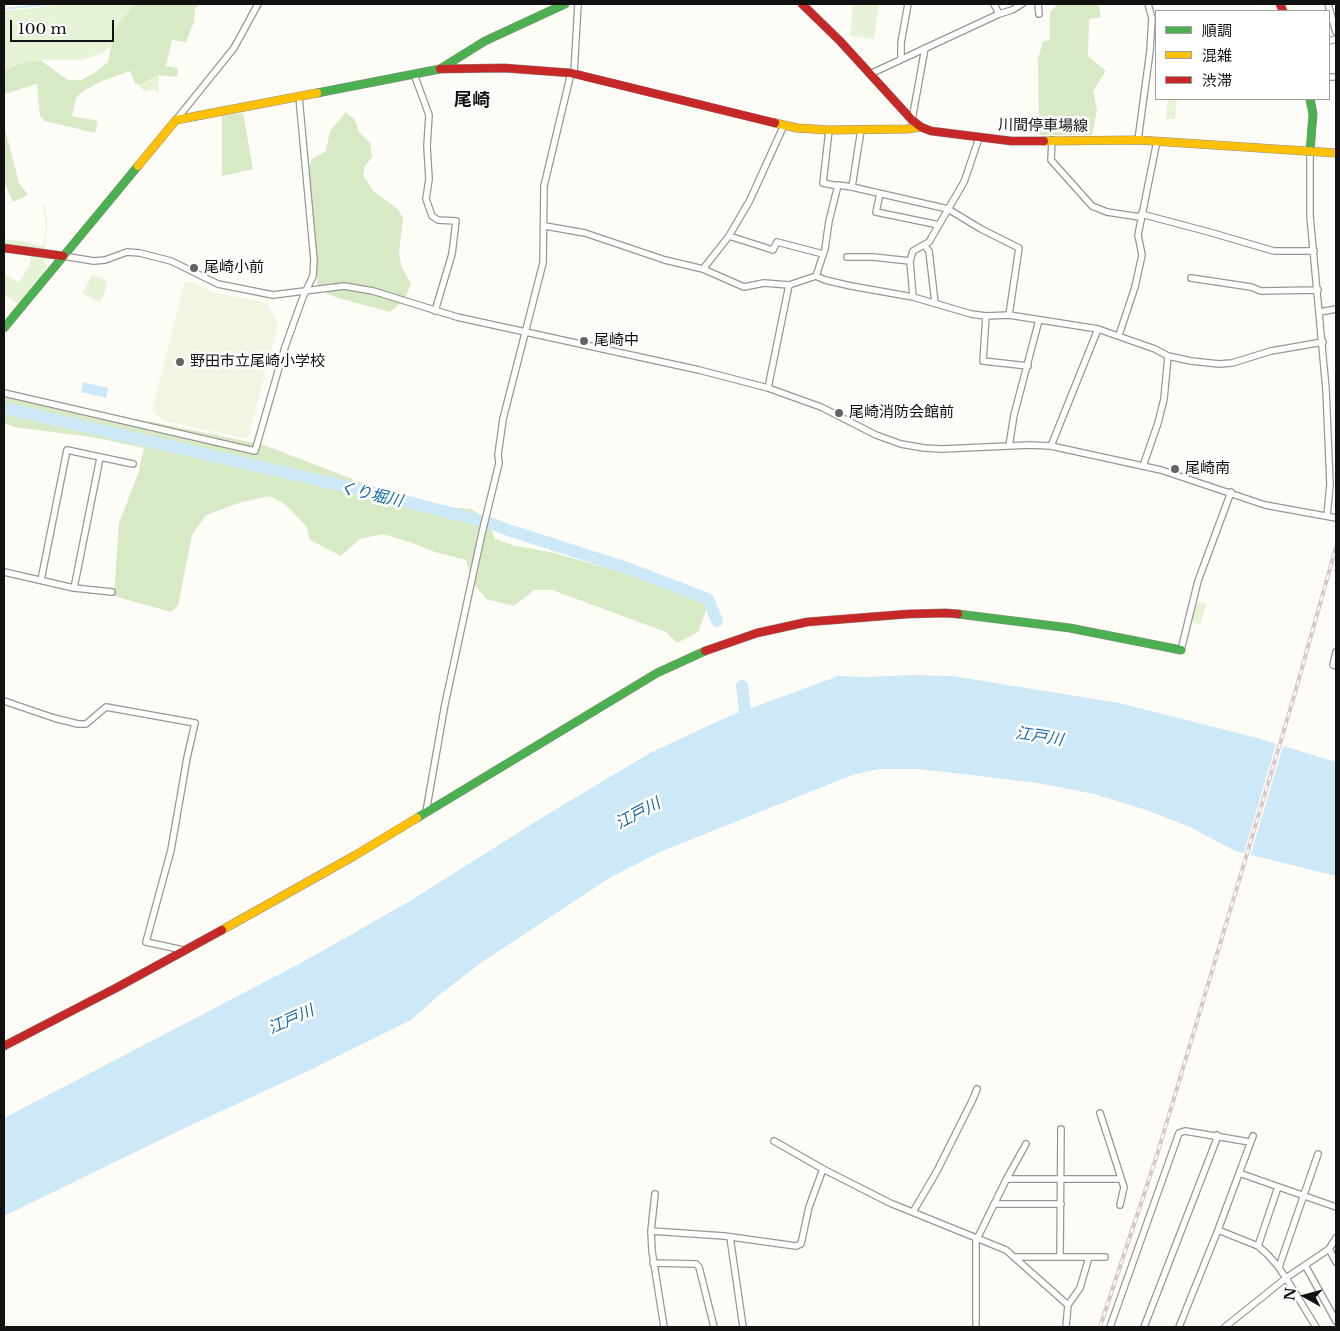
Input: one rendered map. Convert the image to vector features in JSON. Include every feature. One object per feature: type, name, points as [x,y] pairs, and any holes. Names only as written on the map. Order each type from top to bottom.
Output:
[{"type":"street","points":[[4,328],[234,48],[258,4]]},
{"type":"street","points":[[440,69],[485,41],[565,4]]},
{"type":"street","points":[[426,812],[441,724],[499,463],[498,455],[503,419],[543,263],[544,186],[573,73],[578,4]]},
{"type":"street","name":"川間停車場線","points":[[802,4],[912,120],[921,127],[932,131],[1011,141],[1157,140],[1336,153]]},
{"type":"street","points":[[901,58],[901,43],[908,4]]},
{"type":"street","points":[[994,4],[1000,14]]},
{"type":"street","points":[[870,74],[901,58],[1022,4]]},
{"type":"street","points":[[1038,4],[1039,14]]},
{"type":"street","points":[[1138,140],[1154,18],[1148,4]]},
{"type":"street","points":[[1328,4],[1332,11],[1336,32]]},
{"type":"street","points":[[912,120],[925,48]]},
{"type":"street","points":[[176,120],[440,69],[504,68],[573,73],[784,125],[829,130],[907,129],[921,127]]},
{"type":"street","points":[[414,74],[429,115],[427,146],[429,179],[426,199],[432,216],[438,220],[456,221],[452,254],[435,310]]},
{"type":"street","points":[[4,393],[254,451],[285,347],[313,276],[314,260],[299,97]]},
{"type":"street","points":[[1310,100],[1313,114],[1310,152],[1310,216],[1323,342],[1330,484],[1327,516]]},
{"type":"street","points":[[703,269],[728,236],[750,200],[784,125]]},
{"type":"street","points":[[829,130],[823,183],[852,187],[948,209],[980,229],[1019,248],[1009,315]]},
{"type":"street","points":[[852,187],[861,130]]},
{"type":"street","points":[[913,297],[910,261],[913,251],[928,242],[939,225],[964,182],[979,138]]},
{"type":"street","points":[[1052,140],[1052,160],[1092,206],[1107,212],[1141,216],[1225,236],[1274,251],[1314,251]]},
{"type":"street","points":[[1120,336],[1135,288],[1142,255],[1138,234],[1157,140]]},
{"type":"street","points":[[816,276],[823,254],[838,186]]},
{"type":"street","points":[[880,194],[876,212],[939,225]]},
{"type":"street","points":[[544,226],[585,233],[665,260],[703,269],[744,287],[764,284],[789,285],[816,276],[851,286],[913,297],[962,312],[986,316],[1009,315],[1098,329],[1155,349],[1168,356],[1190,361],[1219,364],[1232,363],[1271,350],[1323,342]]},
{"type":"street","points":[[728,236],[773,250],[777,242],[823,254]]},
{"type":"street","points":[[924,245],[929,251],[935,303]]},
{"type":"street","points":[[4,248],[94,261],[105,260],[127,252],[140,252],[171,261],[218,284],[273,294],[329,287],[357,288],[475,321],[706,372],[768,388],[812,404],[876,435],[901,444],[933,449],[1051,446],[1179,475],[1276,508],[1336,518]]},
{"type":"street","points":[[847,257],[873,257],[910,261]]},
{"type":"street","points":[[1191,278],[1252,287],[1261,291],[1318,290]]},
{"type":"street","points":[[768,388],[789,285]]},
{"type":"street","points":[[1320,312],[1336,309]]},
{"type":"street","points":[[986,316],[983,361],[1028,366]]},
{"type":"street","points":[[1009,446],[1014,415],[1028,366],[1038,320]]},
{"type":"street","points":[[1051,446],[1098,329]]},
{"type":"street","points":[[1143,466],[1164,399],[1168,356]]},
{"type":"street","points":[[41,580],[67,450],[133,464]]},
{"type":"street","points":[[74,588],[100,458]]},
{"type":"street","points":[[4,1046],[286,896],[671,665],[722,644],[789,625],[889,615],[946,613],[1070,628],[1181,650],[1198,581],[1230,492]]},
{"type":"street","points":[[4,572],[74,588],[112,592]]},
{"type":"street","points":[[1336,652],[1333,665],[1336,666]]},
{"type":"street","points":[[4,701],[78,724],[86,724],[106,707],[195,723],[171,850],[146,942],[183,950]]},
{"type":"street","points":[[913,1212],[937,1171],[977,1090]]},
{"type":"street","points":[[1100,1113],[1124,1187],[1120,1205]]},
{"type":"street","points":[[1060,1256],[1061,1129]]},
{"type":"street","points":[[1110,1327],[1179,1133],[1185,1130],[1252,1139],[1179,1327]]},
{"type":"street","points":[[1144,1327],[1217,1135]]},
{"type":"street","points":[[774,1141],[823,1169],[913,1212],[1006,1250],[1068,1305]]},
{"type":"street","points":[[976,1327],[977,1237],[1026,1144]]},
{"type":"street","points":[[1279,1267],[1318,1154]]},
{"type":"street","points":[[651,1230],[730,1237],[796,1246],[801,1244],[809,1207],[823,1169]]},
{"type":"street","points":[[1239,1173],[1336,1207]]},
{"type":"street","points":[[1007,1178],[1121,1179]]},
{"type":"street","points":[[1258,1246],[1278,1187]]},
{"type":"street","points":[[655,1194],[651,1230],[653,1263],[664,1327]]},
{"type":"street","points":[[994,1204],[1061,1204]]},
{"type":"street","points":[[1218,1230],[1258,1246],[1279,1267],[1316,1327]]},
{"type":"street","points":[[730,1237],[743,1327]]},
{"type":"street","points":[[1225,1327],[1286,1278],[1329,1249],[1336,1238]]},
{"type":"street","points":[[1329,1249],[1336,1262]]},
{"type":"street","points":[[1015,1256],[1105,1257]]},
{"type":"street","points":[[1066,1327],[1068,1305],[1080,1288],[1089,1257]]},
{"type":"street","points":[[653,1263],[696,1264],[699,1267],[714,1327]]},
{"type":"street","points":[[1306,1265],[1336,1320]]},
{"type":"green space","points":[[62,4],[135,4],[114,32],[112,45],[101,54],[81,60],[25,62],[4,70],[4,11]]},
{"type":"green space","points":[[135,4],[200,4],[195,9],[194,22],[186,42],[172,40],[166,66],[178,68],[177,77],[157,75],[141,85],[135,83],[130,71],[102,81],[83,91],[76,98],[72,116],[98,121],[95,133],[45,121],[40,116],[37,84],[4,94],[4,70],[25,62],[40,60],[68,80],[81,80],[96,72],[108,62],[114,32]]},
{"type":"green space","points":[[853,4],[879,4],[874,39],[850,36]]},
{"type":"green space","points":[[1058,4],[1098,4],[1101,17],[1089,19],[1088,56],[1106,71],[1093,91],[1097,110],[1092,135],[1039,135],[1038,59],[1043,41],[1050,40],[1050,12]]},
{"type":"green space","points":[[159,75],[158,94],[155,89],[145,92],[135,83],[142,85]]},
{"type":"green space","points":[[1168,100],[1177,100],[1175,119],[1166,119]]},
{"type":"green space","points":[[346,112],[355,120],[359,132],[370,143],[372,157],[365,166],[363,175],[373,191],[398,209],[403,218],[399,253],[402,268],[411,284],[404,300],[390,312],[338,298],[318,290],[317,277],[310,267],[309,167],[312,159],[326,151],[330,131]]},
{"type":"green space","points":[[243,113],[253,169],[222,176],[222,116]]},
{"type":"green space","points":[[4,125],[19,183],[28,195],[13,202],[4,182]]},
{"type":"green space","points":[[43,201],[46,210],[47,228],[44,249],[4,244],[4,239],[43,246],[46,228]]},
{"type":"green space","points":[[31,256],[43,257],[46,267],[43,271],[45,274],[20,305],[4,294],[4,274],[19,282],[30,264]]},
{"type":"green space","points":[[92,275],[105,280],[107,286],[100,302],[82,293]]},
{"type":"green space","points":[[190,281],[212,292],[267,303],[278,323],[248,439],[164,421],[152,410],[184,283]]},
{"type":"green space","points":[[4,392],[47,405],[153,422],[264,445],[396,496],[445,507],[471,509],[488,520],[495,539],[512,545],[554,553],[704,596],[707,608],[698,632],[677,643],[666,632],[552,590],[534,590],[514,606],[486,599],[472,581],[466,560],[435,552],[383,534],[360,539],[341,556],[310,540],[306,526],[286,505],[270,496],[242,502],[206,515],[192,535],[178,606],[171,612],[114,596],[119,523],[138,474],[144,448],[92,437],[14,427],[4,423]]},
{"type":"green space","points":[[1198,602],[1206,604],[1200,625],[1191,620],[1195,604]]},
{"type":"water","points":[[83,382],[108,388],[106,398],[81,392]]},
{"type":"water","name":"江戸川","points":[[838,676],[952,676],[1119,703],[1257,738],[1336,762],[1336,876],[1235,851],[1190,827],[1146,810],[1094,794],[1038,783],[919,769],[879,769],[852,775],[660,852],[611,877],[482,962],[438,996],[411,1020],[4,1216],[4,1118],[301,963],[410,901],[543,817],[650,753],[727,717]]},
{"type":"pier","points":[[1277,741],[1284,743],[1250,857],[1243,856]]},
{"type":"waterway","points":[[4,9],[48,4]]},
{"type":"waterway","name":"くり堀川","points":[[4,408],[370,492],[493,524],[630,569],[708,599],[717,621]]},
{"type":"waterway","name":"くり堀川","points":[[742,686],[747,726]]},
{"type":"railway","points":[[1100,1327],[1157,1155],[1293,700],[1336,547]]},
{"type":"traffic: fast","points":[[317,93],[440,69],[485,41],[565,4]]},
{"type":"traffic: fast","points":[[1310,100],[1313,114],[1310,152]]},
{"type":"traffic: fast","points":[[4,328],[138,166]]},
{"type":"traffic: fast","points":[[958,614],[1070,628],[1181,650]]},
{"type":"traffic: fast","points":[[417,818],[657,673],[705,651]]},
{"type":"traffic: slow","points":[[138,166],[176,120],[317,93]]},
{"type":"traffic: slow","points":[[775,123],[797,128],[829,130],[907,129],[921,127]]},
{"type":"traffic: slow","points":[[1044,141],[1138,140],[1336,153]]},
{"type":"traffic: slow","points":[[222,930],[354,856],[417,818]]},
{"type":"traffic: jam","points":[[802,4],[840,41],[912,120],[921,127],[931,131],[1011,141],[1044,141]]},
{"type":"traffic: jam","points":[[1280,4],[1283,10]]},
{"type":"traffic: jam","points":[[440,69],[504,68],[571,73],[775,123]]},
{"type":"traffic: jam","points":[[4,248],[63,256]]},
{"type":"traffic: jam","points":[[705,651],[757,633],[807,622],[908,614],[958,614]]},
{"type":"traffic: jam","points":[[4,1046],[222,930]]},
{"type":"place","name":"尾崎小前","points":[[194,268]]},
{"type":"place","name":"尾崎中","points":[[584,341]]},
{"type":"place","name":"野田市立尾崎小学校","points":[[180,362]]},
{"type":"place","name":"尾崎消防会館前","points":[[839,413]]},
{"type":"place","name":"尾崎南","points":[[1175,469]]},
{"type":"district","name":"尾崎","points":[[472,101]]}]
